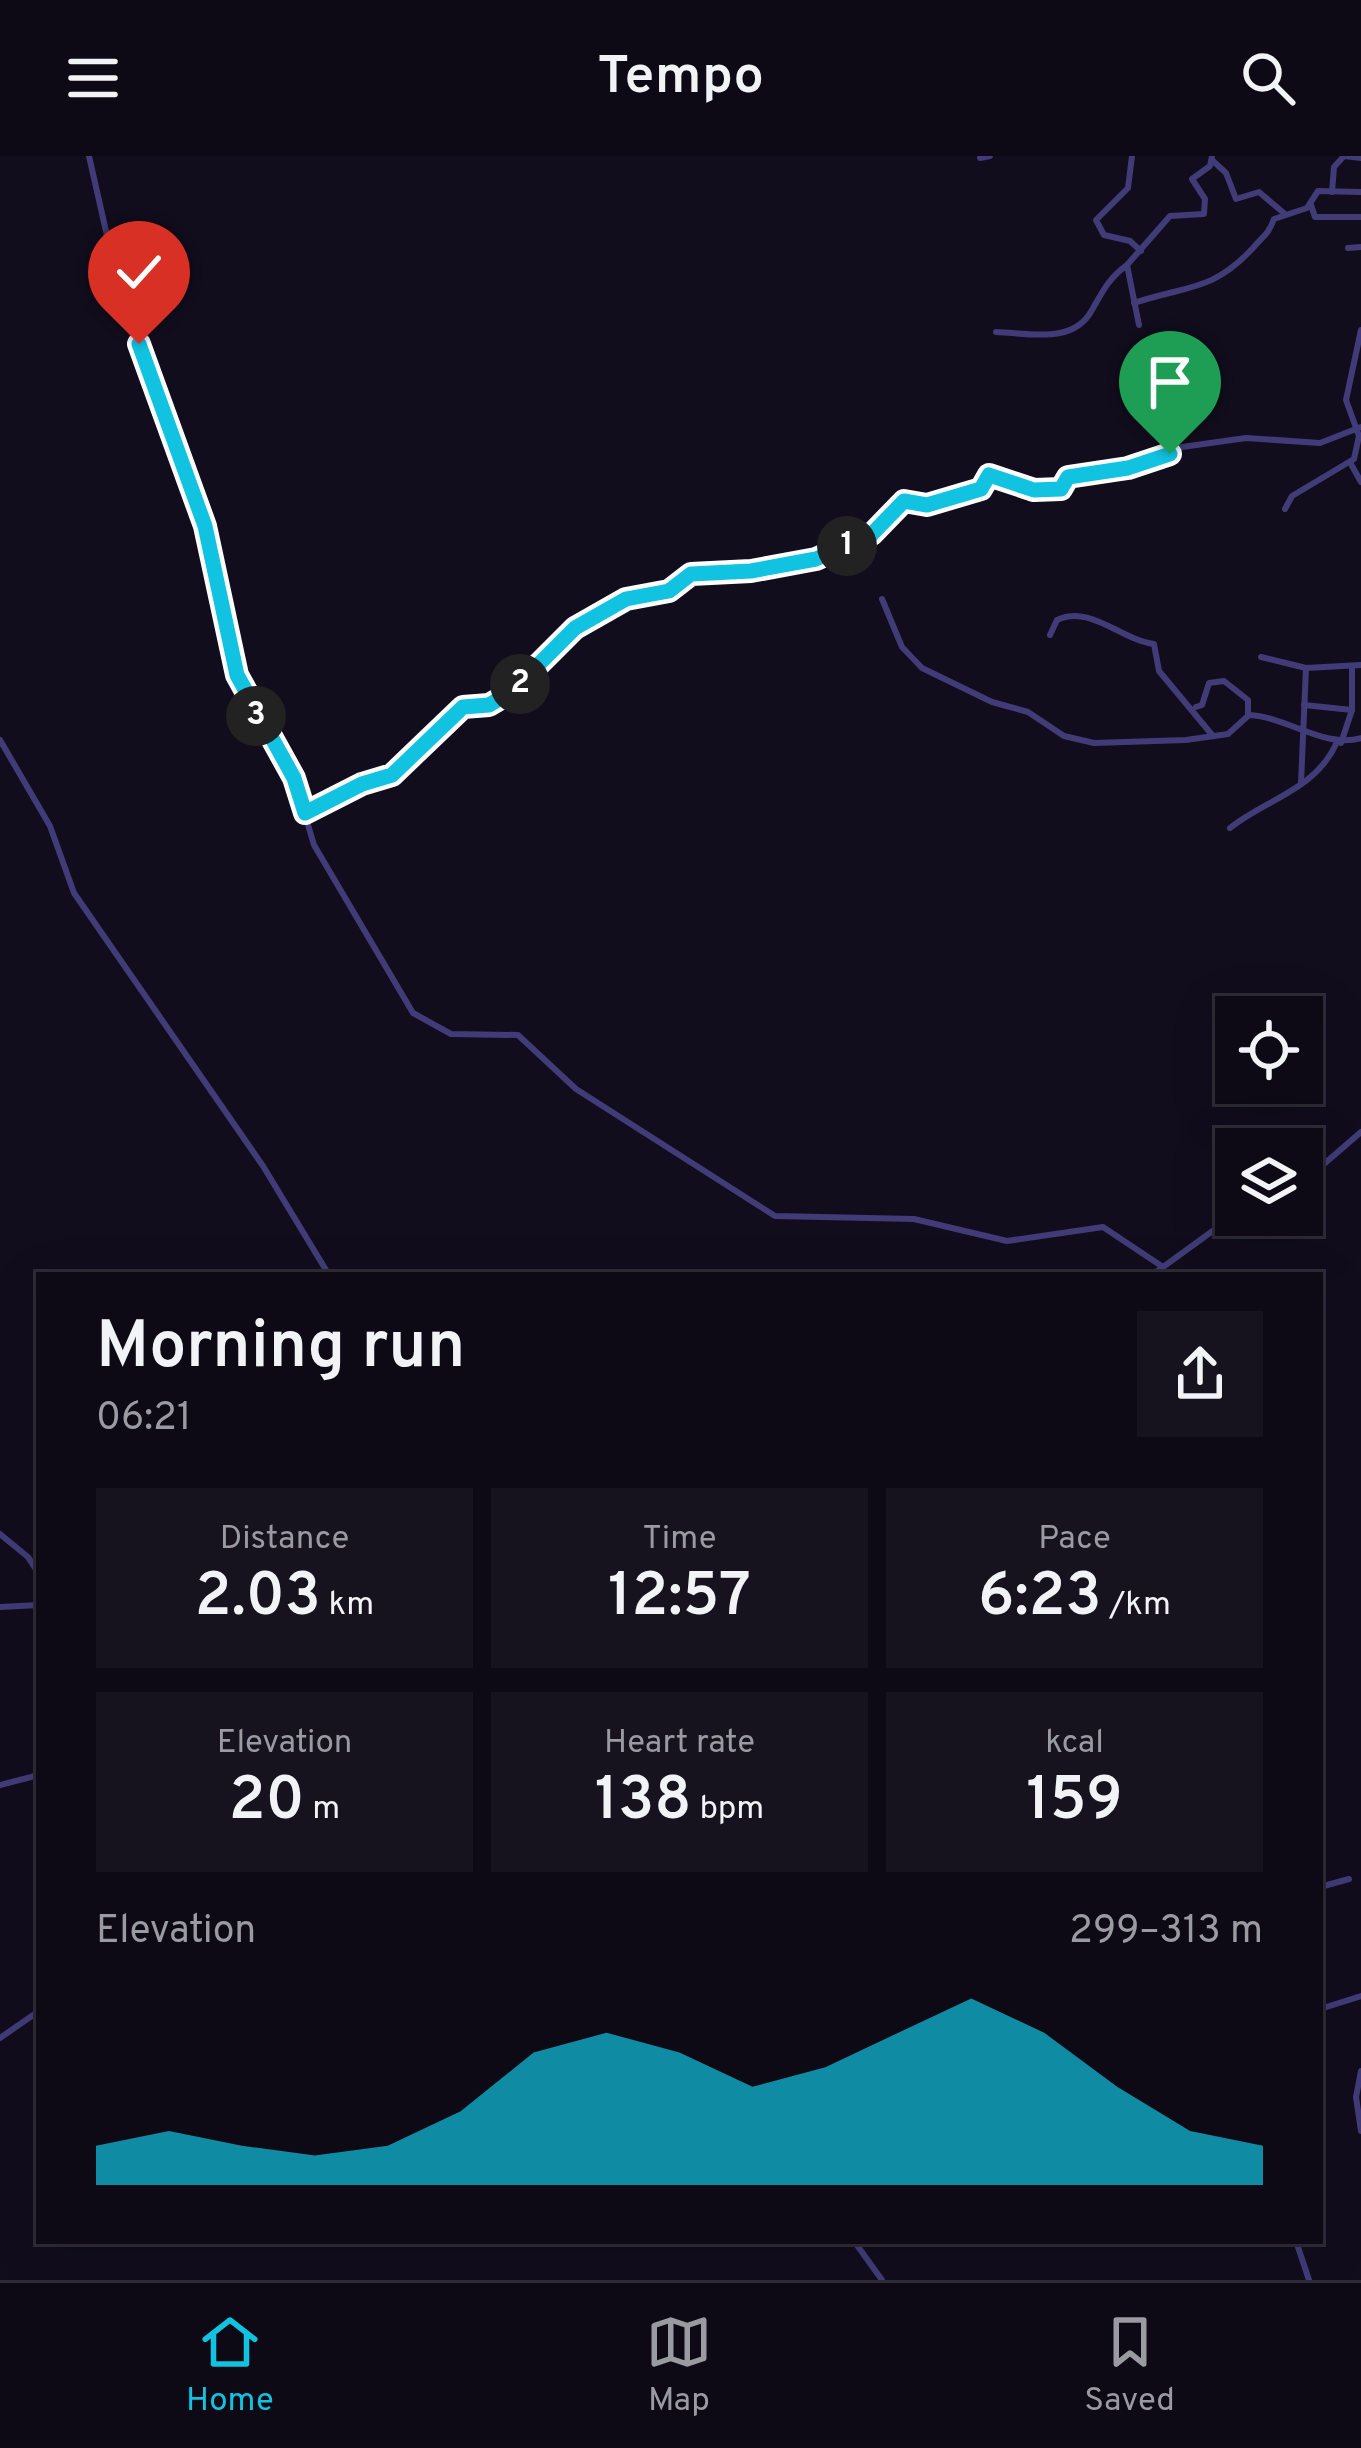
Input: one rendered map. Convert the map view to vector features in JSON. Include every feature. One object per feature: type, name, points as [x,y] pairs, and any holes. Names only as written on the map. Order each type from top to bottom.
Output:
[{"type":"street","points":[[89,156],[122,302],[205,526],[237,675],[294,778],[335,885],[415,1015],[455,1035],[518,1035],[576,1089],[723,1180],[761,1211],[792,1219],[922,1220],[1007,1241],[1103,1226],[1163,1267]]},
{"type":"street","points":[[1132,156],[1129,188],[1103,207],[1096,220],[1105,235],[1142,247]]},
{"type":"street","points":[[1134,303],[1210,284],[1232,272],[1270,236],[1274,219],[1311,205],[1344,156],[1361,158]]},
{"type":"street","points":[[996,332],[1064,334],[1090,315],[1100,291],[1170,216],[1204,214],[1205,199],[1192,178],[1214,161],[1236,199],[1259,192],[1285,214]]},
{"type":"street","points":[[1332,175],[1332,192]]},
{"type":"street","points":[[1318,191],[1361,192]]},
{"type":"street","points":[[1311,205],[1315,217],[1361,218]]},
{"type":"street","points":[[1348,248],[1361,247]]},
{"type":"street","points":[[1126,265],[1139,325]]},
{"type":"street","points":[[1286,509],[1292,496],[1351,464],[1359,428],[1346,400],[1361,330]]},
{"type":"street","points":[[305,813],[362,784],[392,775],[463,707],[489,705],[511,692],[580,625],[626,599],[669,591],[691,574],[751,571],[816,559],[872,534],[904,501],[927,505],[981,489],[991,474],[1034,490],[1061,489],[1068,477],[1150,463],[1182,447],[1246,438],[1321,443],[1359,428]]},
{"type":"street","points":[[1351,464],[1361,482]]},
{"type":"street","points":[[882,598],[902,647],[922,668],[996,704],[1020,708],[1064,736],[1126,744],[1213,736],[1234,731],[1248,715],[1248,700],[1224,681],[1209,683],[1202,705],[1193,708]]},
{"type":"street","points":[[1050,635],[1057,620],[1077,615],[1132,640],[1154,644],[1160,671],[1213,736]]},
{"type":"street","points":[[1230,829],[1301,786],[1327,761],[1352,710],[1356,666],[1306,668],[1261,656]]},
{"type":"street","points":[[1301,786],[1306,668]]},
{"type":"street","points":[[1304,706],[1352,710]]},
{"type":"street","points":[[1248,715],[1339,742],[1361,738]]},
{"type":"street","points":[[0,740],[50,826],[74,893],[263,1166],[327,1272]]},
{"type":"street","points":[[1323,1165],[1361,1132]]},
{"type":"street","points":[[1156,1272],[1215,1229]]},
{"type":"street","points":[[0,1534],[36,1569]]},
{"type":"street","points":[[0,1607],[36,1605]]},
{"type":"street","points":[[0,1786],[36,1775]]},
{"type":"street","points":[[1323,1887],[1349,1879]]},
{"type":"street","points":[[1323,2008],[1361,1996]]},
{"type":"street","points":[[0,2038],[36,2013]]},
{"type":"street","points":[[1361,2071],[1356,2097],[1361,2131]]},
{"type":"street","points":[[856,2244],[882,2280]]},
{"type":"street","points":[[1297,2244],[1309,2280]]},
{"type":"route","points":[[139,344],[205,526],[237,675],[294,778],[305,813],[362,784],[392,775],[463,707],[489,705],[511,692],[575,628],[626,599],[669,591],[691,574],[751,571],[816,559],[872,534],[904,501],[927,505],[981,489],[992,474],[1034,490],[1061,489],[1068,477],[1128,468],[1170,454]]}]
